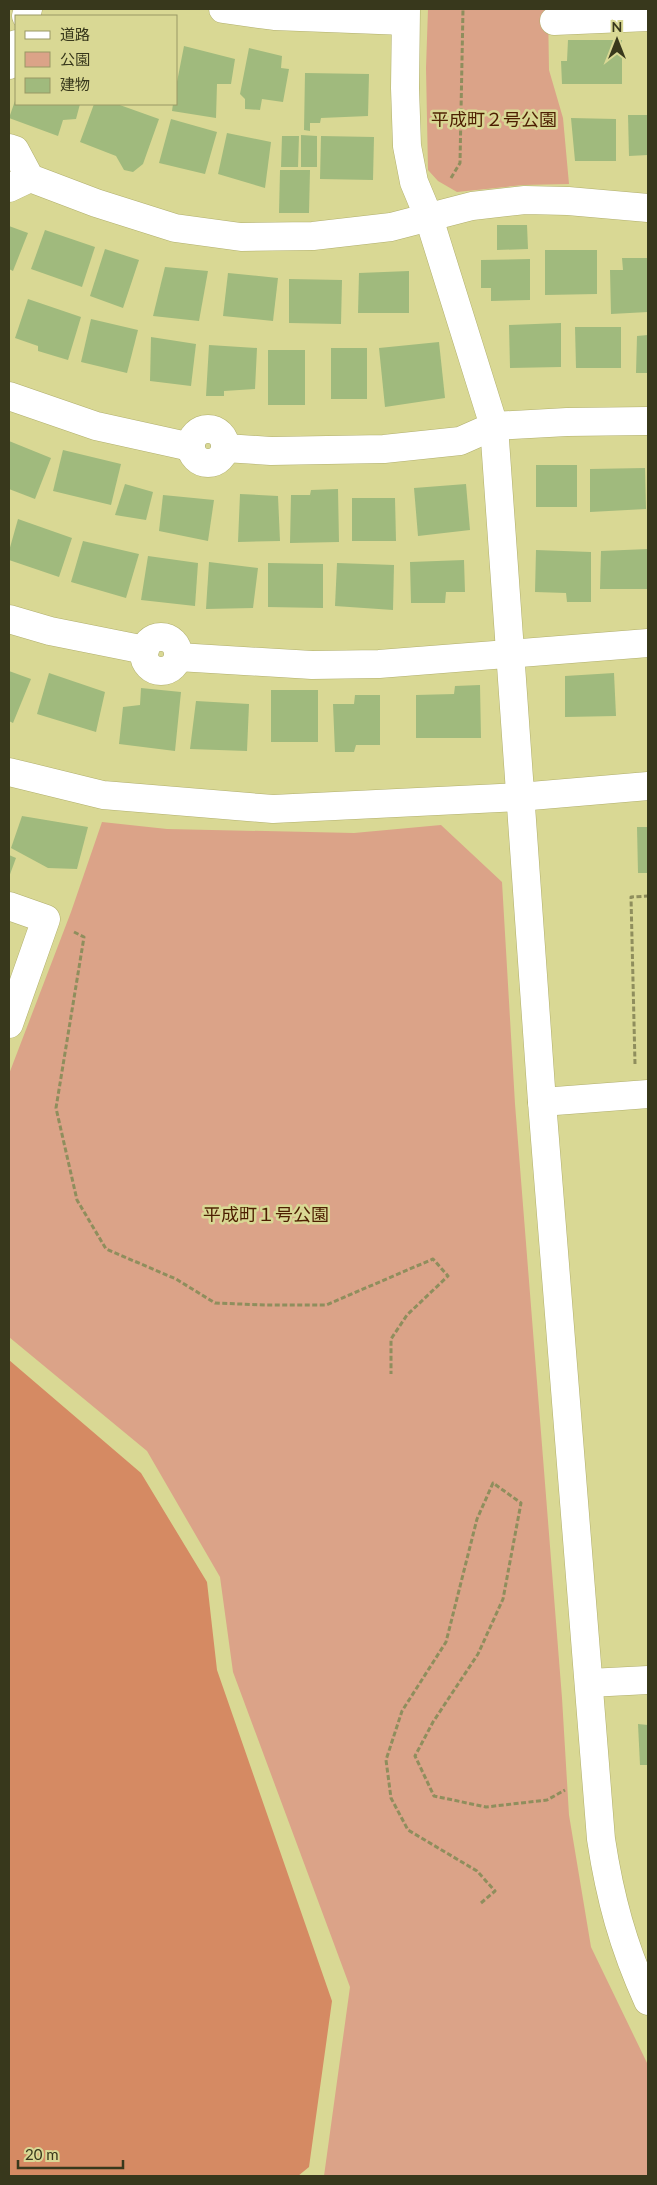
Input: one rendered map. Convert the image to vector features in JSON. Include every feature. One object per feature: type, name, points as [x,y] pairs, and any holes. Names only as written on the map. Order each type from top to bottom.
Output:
[{"type":"street","points":[[223,9],[274,16],[406,15],[407,146],[414,182],[429,218],[494,426],[542,1102],[601,1839],[608,1889],[634,1971],[648,2001]]},
{"type":"street","points":[[554,21],[648,17]]},
{"type":"street","points":[[9,65],[15,47]]},
{"type":"street","points":[[9,148],[14,150],[19,183],[96,203],[175,228],[241,237],[313,236],[391,228],[472,206],[525,200],[568,201],[648,208]]},
{"type":"street","points":[[9,396],[96,426],[191,447],[196,457],[206,463],[211,463],[220,458],[225,448],[271,451],[384,449],[460,441],[494,426],[567,422],[648,421]]},
{"type":"street","points":[[9,619],[50,631],[145,650],[145,660],[153,669],[158,671],[164,671],[173,666],[178,656],[312,665],[379,664],[510,652],[648,643]]},
{"type":"street","points":[[9,772],[103,794],[273,808],[519,797],[648,786]]},
{"type":"street","points":[[9,906],[46,919],[9,1024]]},
{"type":"street","points":[[542,1102],[642,1094]]},
{"type":"street","points":[[589,1683],[648,1680]]},
{"type":"path","points":[[429,218],[460,163],[463,9]]},
{"type":"path","points":[[642,1094],[631,897],[648,896]]},
{"type":"path","points":[[46,919],[84,936],[56,1108],[77,1200],[106,1249],[176,1278],[215,1303],[265,1305],[326,1305],[433,1259],[448,1276],[407,1315],[391,1339],[391,1374]]},
{"type":"path","points":[[481,1904],[495,1891],[477,1871],[408,1830],[391,1798],[386,1760],[402,1711],[446,1642],[477,1519],[493,1482],[521,1503],[503,1599],[478,1654],[433,1722],[415,1756],[434,1796],[486,1807],[547,1800],[572,1786]]},
{"type":"green space","name":"平成町２号公園","points":[[428,9],[548,9],[549,70],[563,118],[569,184],[523,185],[457,192],[438,181],[428,170],[426,68]]},
{"type":"green space","name":"平成町１号公園","points":[[102,822],[167,829],[354,833],[441,825],[502,882],[515,1104],[562,1698],[569,1815],[591,1947],[648,2065],[648,2176],[324,2176],[350,1987],[233,1672],[220,1577],[147,1451],[9,1337],[9,1074],[71,912]]},
{"type":"shaded area","points":[[9,1360],[141,1473],[207,1582],[217,1670],[332,2001],[309,2167],[298,2176],[9,2176]]},
{"type":"building","points":[[568,40],[622,40],[622,84],[562,84],[561,61],[567,61]]},
{"type":"building","points":[[184,46],[235,59],[231,84],[217,84],[216,118],[172,111],[173,105],[178,105],[178,77]]},
{"type":"building","points":[[249,48],[282,56],[281,68],[289,69],[283,102],[262,99],[260,110],[245,109],[245,99],[240,94]]},
{"type":"building","points":[[305,73],[369,74],[368,116],[321,118],[320,123],[310,123],[310,131],[304,130]]},
{"type":"building","points":[[15,101],[15,105],[80,105],[76,119],[63,120],[58,136],[9,118]]},
{"type":"building","points":[[94,105],[120,105],[159,119],[143,164],[133,172],[124,170],[116,156],[80,142]]},
{"type":"building","points":[[628,115],[648,115],[648,155],[629,156]]},
{"type":"building","points":[[571,118],[616,119],[616,161],[575,161]]},
{"type":"building","points":[[171,119],[217,132],[205,174],[159,163]]},
{"type":"building","points":[[227,133],[271,142],[265,188],[218,174]]},
{"type":"building","points":[[301,135],[317,136],[317,167],[301,167]]},
{"type":"building","points":[[282,136],[299,136],[298,167],[281,167]]},
{"type":"building","points":[[321,136],[374,137],[373,180],[320,179]]},
{"type":"building","points":[[280,170],[310,170],[309,213],[279,213]]},
{"type":"building","points":[[497,225],[527,225],[528,249],[497,250]]},
{"type":"building","points":[[9,226],[28,233],[13,271],[9,269]]},
{"type":"building","points":[[45,230],[95,247],[82,287],[31,269]]},
{"type":"building","points":[[105,249],[139,260],[123,308],[90,296]]},
{"type":"building","points":[[545,250],[597,250],[597,294],[545,295]]},
{"type":"building","points":[[622,258],[648,258],[648,312],[611,314],[610,270],[623,270]]},
{"type":"building","points":[[530,259],[530,300],[491,301],[491,288],[481,288],[481,260]]},
{"type":"building","points":[[165,267],[208,271],[199,321],[153,316]]},
{"type":"building","points":[[409,271],[409,313],[358,313],[359,273]]},
{"type":"building","points":[[228,273],[278,278],[273,321],[223,316]]},
{"type":"building","points":[[289,279],[342,280],[341,324],[289,323]]},
{"type":"building","points":[[28,299],[81,317],[68,360],[38,351],[38,346],[15,338]]},
{"type":"building","points":[[91,319],[138,330],[127,373],[81,362]]},
{"type":"building","points":[[561,323],[561,367],[510,368],[509,325]]},
{"type":"building","points":[[575,327],[621,327],[621,368],[576,368]]},
{"type":"building","points":[[648,335],[648,373],[636,373],[637,336]]},
{"type":"building","points":[[151,337],[196,344],[191,386],[150,381]]},
{"type":"building","points":[[439,342],[445,398],[385,407],[379,348]]},
{"type":"building","points":[[209,345],[257,348],[255,389],[224,391],[224,396],[206,396]]},
{"type":"building","points":[[331,348],[367,348],[367,399],[331,399]]},
{"type":"building","points":[[268,350],[305,350],[305,405],[268,405]]},
{"type":"building","points":[[9,441],[51,458],[35,499],[9,489]]},
{"type":"building","points":[[63,450],[121,464],[111,505],[53,491]]},
{"type":"building","points":[[536,465],[577,465],[577,507],[536,507]]},
{"type":"building","points":[[645,468],[646,509],[590,512],[590,469]]},
{"type":"building","points":[[125,484],[153,492],[146,520],[115,515]]},
{"type":"building","points":[[466,484],[470,530],[418,536],[414,488]]},
{"type":"building","points":[[338,489],[339,542],[290,543],[291,495],[310,495],[311,490]]},
{"type":"building","points":[[240,494],[278,496],[280,541],[238,542]]},
{"type":"building","points":[[163,495],[214,500],[208,541],[159,531]]},
{"type":"building","points":[[352,498],[395,498],[396,541],[352,541]]},
{"type":"building","points":[[18,519],[72,538],[59,577],[9,560],[9,551]]},
{"type":"building","points":[[83,541],[139,554],[126,598],[71,582]]},
{"type":"building","points":[[648,549],[648,589],[600,589],[601,551]]},
{"type":"building","points":[[536,550],[591,552],[591,602],[567,602],[566,593],[535,592]]},
{"type":"building","points":[[148,556],[198,563],[195,606],[141,600]]},
{"type":"building","points":[[464,560],[465,592],[446,592],[445,603],[411,603],[410,562]]},
{"type":"building","points":[[209,562],[258,568],[253,608],[206,609]]},
{"type":"building","points":[[268,563],[323,564],[323,608],[268,607]]},
{"type":"building","points":[[337,563],[394,565],[393,610],[335,606]]},
{"type":"building","points":[[9,671],[31,679],[13,723],[9,721]]},
{"type":"building","points":[[49,673],[105,692],[96,732],[37,714]]},
{"type":"building","points":[[614,673],[616,716],[565,717],[565,676]]},
{"type":"building","points":[[480,685],[481,738],[416,738],[416,695],[454,694],[455,686]]},
{"type":"building","points":[[141,688],[181,692],[175,751],[119,744],[123,707],[140,705]]},
{"type":"building","points":[[271,690],[318,690],[318,742],[271,742]]},
{"type":"building","points":[[355,695],[380,695],[380,745],[356,745],[354,752],[335,752],[333,704],[354,704]]},
{"type":"building","points":[[196,701],[249,704],[247,751],[190,749]]},
{"type":"building","points":[[22,816],[88,827],[77,869],[48,868],[11,848]]},
{"type":"building","points":[[637,827],[648,827],[648,873],[638,873]]},
{"type":"building","points":[[9,855],[16,858],[9,877]]},
{"type":"building","points":[[638,1724],[648,1725],[648,1765],[640,1765]]}]
